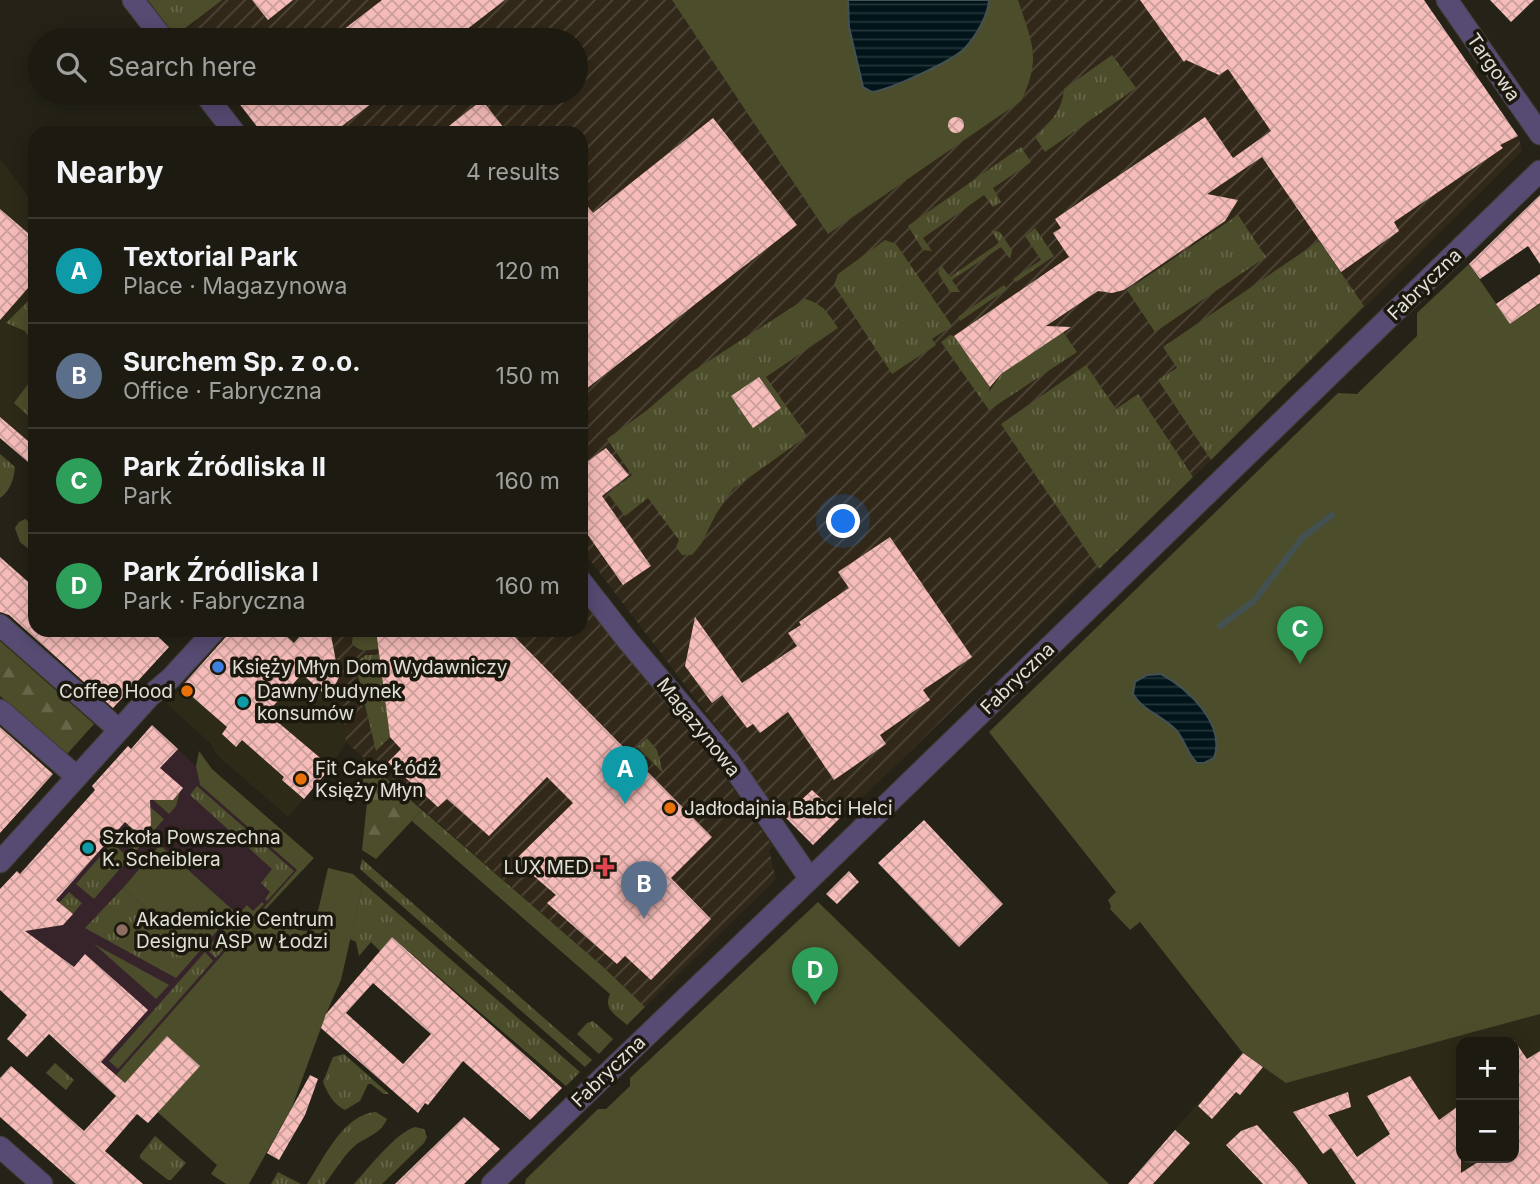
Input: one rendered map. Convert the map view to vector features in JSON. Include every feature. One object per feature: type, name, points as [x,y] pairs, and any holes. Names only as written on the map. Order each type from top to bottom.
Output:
[{"type":"street","points":[[133,0],[155,28]]},
{"type":"street","name":"Targowa","points":[[1447,0],[1540,134]]},
{"type":"street","points":[[213,105],[230,126]]},
{"type":"street","name":"Fabryczna","points":[[492,1184],[1540,171]]},
{"type":"street","name":"Magazynowa","points":[[588,590],[729,761],[810,879]]},
{"type":"street","points":[[0,625],[119,730]]},
{"type":"street","points":[[0,862],[119,730],[208,637]]},
{"type":"street","points":[[0,710],[77,777]]},
{"type":"street","points":[[0,1146],[42,1184]]},
{"type":"shaded area","points":[[180,0],[1423,0],[1519,139],[1522,151],[1211,460],[813,845],[768,799],[739,756],[588,557],[588,126],[257,126],[240,105],[588,105],[588,28],[188,28],[197,21]]},
{"type":"shaded area","points":[[848,0],[989,0],[977,32],[958,54],[920,74],[872,92],[863,87],[849,27]]},
{"type":"shaded area","points":[[0,159],[28,196],[28,441],[0,417]]},
{"type":"shaded area","points":[[588,605],[705,747],[773,847],[769,850],[776,879],[645,1007],[601,965],[346,742],[331,637],[588,637]]},
{"type":"shaded area","points":[[226,637],[331,637],[346,742],[331,767],[288,817],[218,756],[210,743],[167,704]]},
{"type":"shaded area","points":[[1161,674],[1193,698],[1210,721],[1215,733],[1214,758],[1197,763],[1176,730],[1142,705],[1133,694],[1135,682],[1147,675]]},
{"type":"shaded area","name":"Akademickie Centrum Designu ASP w Łodzi","points":[[152,725],[196,766],[200,785],[297,870],[116,1075],[0,971],[0,889],[17,871],[20,873],[95,790],[92,786],[128,746],[131,749]]},
{"type":"shaded area","points":[[1540,1014],[1540,1184],[1128,1184],[1242,1052],[1286,1083]]},
{"type":"green space","points":[[148,0],[222,0],[185,28],[169,28]]},
{"type":"green space","points":[[672,0],[1018,0],[1033,51],[1031,73],[1021,101],[828,234]]},
{"type":"green space","points":[[1112,55],[1136,88],[1045,152],[1035,137],[1054,116],[1064,89]]},
{"type":"green space","points":[[1021,147],[1031,162],[993,188],[1001,202],[993,207],[984,195],[923,238],[932,251],[923,250],[908,226]]},
{"type":"green space","points":[[1238,215],[1266,257],[1155,332],[1127,290]]},
{"type":"green space","points":[[1035,228],[1054,256],[1016,282],[1013,279],[1041,260],[1025,236]]},
{"type":"green space","points":[[991,230],[1000,232],[1012,250],[1010,259],[1001,247],[952,280],[960,292],[950,292],[938,273],[941,265],[950,277],[999,243]]},
{"type":"green space","points":[[885,240],[896,244],[952,326],[932,339],[936,345],[892,374],[834,285],[838,274]]},
{"type":"green space","points":[[1319,241],[1364,306],[1211,460],[1158,380],[1177,368],[1163,347]]},
{"type":"green space","points":[[1469,264],[1510,324],[1540,304],[1540,1014],[1286,1083],[1242,1052],[1140,922],[1130,930],[1110,909],[1108,900],[1116,892],[989,732],[1338,393],[1357,394],[1417,336],[1417,313]]},
{"type":"green space","points":[[1004,285],[1007,289],[960,321],[958,317]]},
{"type":"green space","points":[[805,299],[821,306],[838,328],[766,377],[807,436],[733,489],[716,514],[701,544],[692,555],[682,555],[676,547],[679,540],[648,498],[625,516],[608,494],[632,475],[607,439],[646,411],[690,373]]},
{"type":"green space","points":[[28,301],[28,336],[25,331],[6,323]]},
{"type":"green space","points":[[1063,332],[1077,352],[989,410],[941,342],[950,335],[954,336],[990,386],[989,392],[1001,374]]},
{"type":"green space","points":[[1086,365],[1116,409],[1138,394],[1193,477],[1099,569],[1001,424]]},
{"type":"green space","points":[[28,384],[28,416],[14,403]]},
{"type":"green space","points":[[0,454],[15,467],[11,484],[0,498]]},
{"type":"green space","points":[[25,519],[28,521],[28,548],[20,542],[15,528]]},
{"type":"green space","points":[[353,637],[377,637],[379,649],[364,650],[352,643]]},
{"type":"green space","points":[[0,641],[94,724],[67,754],[0,696]]},
{"type":"green space","points":[[366,655],[380,655],[390,737],[376,751],[356,667],[359,660]]},
{"type":"green space","points":[[647,738],[657,750],[663,773],[637,747]]},
{"type":"green space","points":[[199,751],[212,769],[314,858],[262,914],[268,922],[310,931],[315,924],[328,868],[353,874],[363,883],[341,980],[292,1107],[249,1184],[226,1184],[211,1174],[217,1165],[116,1075],[297,870],[200,785],[196,766]]},
{"type":"green space","points":[[364,759],[422,810],[376,859],[362,850],[369,784],[363,783]]},
{"type":"green space","points":[[197,786],[294,871],[267,901],[265,899],[270,892],[261,883],[272,869],[190,795]]},
{"type":"green space","points":[[180,791],[176,806],[169,814],[147,794],[173,800]]},
{"type":"green space","points":[[142,800],[164,819],[136,851],[118,836],[130,823]]},
{"type":"green space","points":[[422,810],[601,965],[645,1007],[627,1025],[615,1015],[608,1004],[610,994],[412,821]]},
{"type":"green space","points":[[112,843],[129,858],[94,899],[76,884]]},
{"type":"green space","points":[[160,845],[234,911],[198,953],[123,888]]},
{"type":"green space","points":[[362,859],[592,1060],[585,1067],[360,869]]},
{"type":"green space","points":[[363,883],[580,1072],[566,1086],[392,937],[380,951],[371,942],[359,956],[356,942],[350,939]]},
{"type":"green space","points":[[123,888],[198,953],[176,978],[85,928]]},
{"type":"green space","points":[[69,892],[82,903],[70,917],[69,911],[58,904]]},
{"type":"green space","points":[[262,902],[264,904],[216,958],[206,949],[247,905],[253,911]]},
{"type":"green space","points":[[818,902],[1109,1184],[525,1184],[526,1179],[598,1109],[606,1109],[630,1086],[630,1078]]},
{"type":"green space","points":[[94,944],[169,985],[156,999]]},
{"type":"green space","points":[[205,952],[213,961],[118,1069],[109,1061]]},
{"type":"green space","points":[[593,1021],[613,1039],[599,1054],[577,1034],[587,1023]]},
{"type":"green space","points":[[344,1054],[389,1094],[384,1094],[368,1084],[360,1101],[345,1110],[337,1105],[323,1082],[333,1057]]},
{"type":"green space","points":[[55,1063],[74,1080],[66,1090],[46,1073]]},
{"type":"green space","points":[[376,1112],[387,1119],[381,1128],[357,1144],[344,1157],[325,1184],[307,1184],[344,1129],[364,1115]]},
{"type":"green space","points":[[415,1127],[424,1129],[427,1137],[424,1143],[382,1184],[354,1184],[390,1144]]},
{"type":"green space","points":[[155,1136],[186,1163],[171,1180],[140,1158]]},
{"type":"green space","points":[[278,1172],[301,1184],[271,1184]]},
{"type":"building","points":[[252,0],[293,0],[268,20]]},
{"type":"building","points":[[382,0],[505,0],[469,28],[346,28]]},
{"type":"building","points":[[1140,0],[1424,0],[1518,136],[1500,145],[1503,148],[1394,222],[1399,231],[1341,272],[1262,157],[1207,194],[1238,200],[1225,221],[1124,290],[1112,293],[1098,291],[1046,326],[1071,327],[1001,374],[990,387],[954,336],[1069,257],[1053,233],[1061,228],[1055,219],[1205,117],[1233,158],[1271,131],[1228,69],[1219,75],[1186,60],[1184,62]]},
{"type":"building","points":[[1490,0],[1534,0],[1511,22]]},
{"type":"building","points":[[240,105],[369,105],[342,126],[257,126]]},
{"type":"building","points":[[476,105],[486,105],[502,126],[449,126]]},
{"type":"building","points":[[953,117],[959,117],[964,125],[962,131],[953,133],[948,128],[948,122]]},
{"type":"building","points":[[713,118],[797,225],[588,388],[588,207],[593,213]]},
{"type":"building","points":[[1540,195],[1540,264],[1528,246],[1480,279],[1469,264]]},
{"type":"building","points":[[0,209],[28,233],[28,288],[0,320]]},
{"type":"building","points":[[1540,274],[1540,303],[1510,324],[1496,304]]},
{"type":"building","points":[[759,377],[781,408],[753,428],[731,396]]},
{"type":"building","points":[[0,417],[28,441],[28,462],[0,438]]},
{"type":"building","points":[[606,448],[629,475],[602,496],[651,566],[623,585],[588,535],[588,461]]},
{"type":"building","points":[[890,537],[972,657],[923,690],[930,700],[880,735],[886,744],[834,780],[788,712],[760,733],[753,724],[747,728],[722,695],[712,703],[685,666],[695,617],[742,683],[797,646],[788,633],[801,625],[799,622],[849,588],[838,572]]},
{"type":"building","points":[[0,557],[28,582],[28,632],[9,615],[0,612]]},
{"type":"building","points":[[34,637],[158,637],[169,647],[113,708]]},
{"type":"building","points":[[226,637],[288,637],[294,643],[299,637],[331,637],[339,677],[329,698],[302,674],[267,713],[331,767],[304,799],[282,780],[284,777],[242,740],[236,747],[222,734],[227,727],[181,687]]},
{"type":"building","points":[[377,637],[515,637],[712,837],[671,878],[711,919],[651,980],[625,956],[617,964],[547,903],[556,895],[515,860],[573,803],[547,777],[489,836],[447,799],[438,807],[388,762],[401,749],[390,737]]},
{"type":"building","points":[[152,725],[178,749],[160,768],[183,788],[173,800],[150,800],[151,825],[141,836],[125,822],[56,900],[73,914],[63,925],[25,931],[74,967],[85,954],[148,1010],[101,1062],[125,1083],[167,1036],[200,1066],[148,1123],[137,1114],[105,1151],[143,1184],[76,1184],[0,1117],[0,1078],[11,1066],[84,1131],[116,1096],[49,1034],[27,1057],[7,1039],[27,1015],[0,990],[0,889],[17,871],[20,874],[95,790],[92,786],[128,746],[131,749]]},
{"type":"building","points":[[0,727],[53,774],[0,833]]},
{"type":"building","points":[[812,790],[841,817],[813,845],[784,816]]},
{"type":"building","points":[[924,820],[1003,904],[959,947],[878,863]]},
{"type":"building","points":[[849,871],[859,882],[837,904],[826,894]]},
{"type":"building","points":[[392,937],[562,1088],[530,1120],[463,1061],[428,1105],[425,1103],[418,1113],[321,1028],[326,1014]],"holes":[[[373,983],[431,1034],[403,1064],[346,1013]]]},
{"type":"building","points":[[1519,1047],[1527,1059],[1540,1051],[1540,1184],[1356,1184],[1331,1148],[1323,1154],[1293,1112],[1348,1092],[1351,1107],[1328,1115],[1357,1157],[1390,1134],[1367,1096],[1410,1076],[1439,1120],[1456,1108],[1456,1163],[1461,1163],[1461,1173],[1476,1163],[1519,1163]]},
{"type":"building","points":[[1243,1053],[1263,1067],[1240,1095],[1236,1092],[1212,1119],[1198,1106]]},
{"type":"building","points":[[310,1075],[318,1079],[305,1115],[279,1160],[267,1153]]},
{"type":"building","points":[[464,1117],[500,1149],[464,1184],[395,1184]]},
{"type":"building","points":[[1257,1125],[1308,1184],[1263,1184],[1226,1145],[1241,1131]]},
{"type":"building","points":[[1175,1130],[1190,1143],[1153,1184],[1128,1184]]},
{"type":"waterway","points":[[1220,626],[1254,601],[1302,538],[1332,515]]},
{"type":"place","name":"Park Źródliska II","points":[[1300,664]]},
{"type":"place","name":"Księży Młyn Dom Wydawniczy","points":[[218,667]]},
{"type":"place","name":"Coffee Hood","points":[[187,691]]},
{"type":"place","name":"Dawny budynek konsumów","points":[[243,702]]},
{"type":"place","name":"Fit Cake Łódź Księży Młyn","points":[[301,779]]},
{"type":"place","name":"Textorial Park","points":[[625,804]]},
{"type":"place","name":"Jadłodajnia Babci Helci","points":[[670,808]]},
{"type":"place","name":"Szkoła Powszechna K. Scheiblera","points":[[88,848]]},
{"type":"place","name":"LUX MED","points":[[605,867]]},
{"type":"place","name":"Surchem Sp. z o.o.","points":[[644,919]]},
{"type":"place","name":"Akademickie Centrum Designu ASP w Łodzi","points":[[122,930]]},
{"type":"place","name":"Park Źródliska I","points":[[815,1005]]}]
